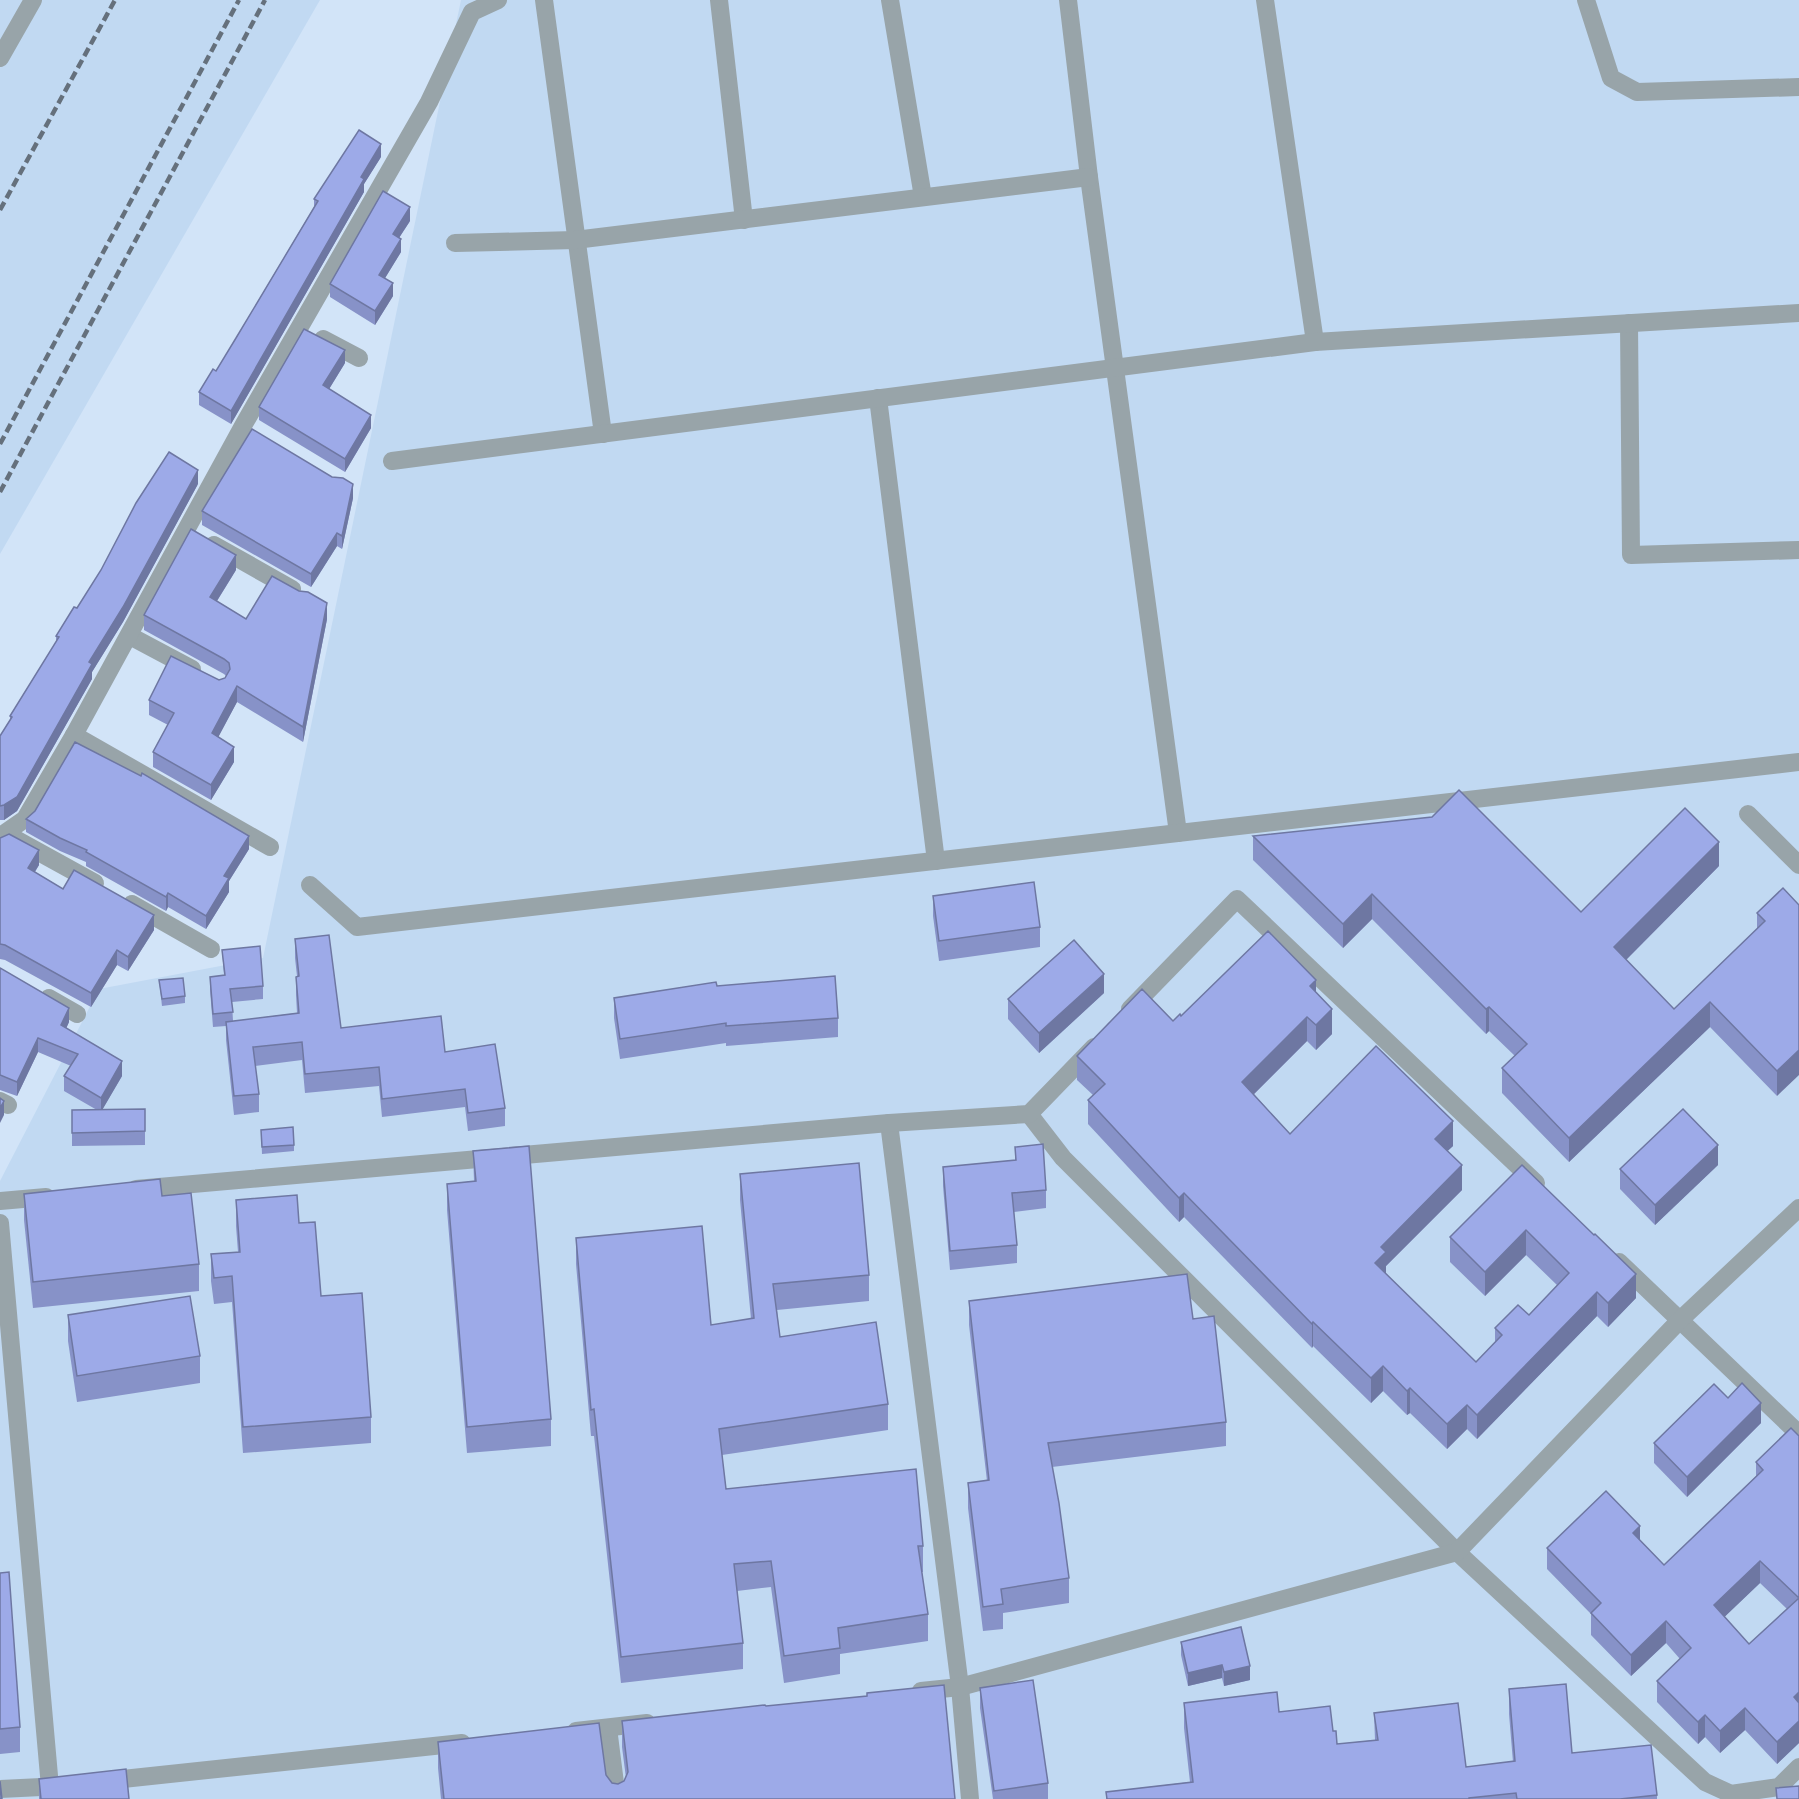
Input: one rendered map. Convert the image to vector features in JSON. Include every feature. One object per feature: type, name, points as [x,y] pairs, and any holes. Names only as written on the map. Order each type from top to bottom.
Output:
[{"type":"street","points":[[0,58],[33,0]]},
{"type":"street","points":[[211,949],[114,894],[2,835],[25,819],[74,735],[244,424],[429,102],[471,12],[498,0]]},
{"type":"street","points":[[544,0],[603,434]]},
{"type":"street","points":[[719,0],[744,219]]},
{"type":"street","points":[[890,0],[922,197]]},
{"type":"street","points":[[1068,0],[1089,177],[1178,833]]},
{"type":"street","points":[[1265,0],[1316,342]]},
{"type":"street","points":[[1586,0],[1611,78],[1637,92],[1799,87]]},
{"type":"street","points":[[455,243],[575,240],[1089,177]]},
{"type":"street","points":[[392,461],[1316,342],[1799,313]]},
{"type":"street","points":[[1629,323],[1631,555],[1799,550]]},
{"type":"street","points":[[300,327],[359,358]]},
{"type":"street","points":[[878,398],[936,861]]},
{"type":"street","points":[[244,424],[262,436]]},
{"type":"street","points":[[187,529],[305,597]]},
{"type":"street","points":[[130,636],[209,679]]},
{"type":"street","points":[[74,735],[270,847]]},
{"type":"street","points":[[310,885],[357,927],[1799,762]]},
{"type":"street","points":[[1748,814],[1799,865]]},
{"type":"street","points":[[1120,1019],[1237,899],[1550,1196]]},
{"type":"street","points":[[38,992],[77,1014]]},
{"type":"street","points":[[118,1191],[889,1122],[1029,1114],[1104,1036]]},
{"type":"street","points":[[1029,1114],[1063,1158],[1457,1552],[1705,1782],[1731,1794],[1779,1787],[1799,1767]]},
{"type":"street","points":[[889,1122],[960,1687],[970,1799]]},
{"type":"street","points":[[0,1201],[59,1196]]},
{"type":"street","points":[[901,1694],[960,1687],[1457,1552],[1680,1320],[1799,1208]]},
{"type":"street","points":[[0,1223],[50,1787]]},
{"type":"street","points":[[1611,1254],[1799,1434]]},
{"type":"street","points":[[561,1733],[667,1721]]},
{"type":"street","points":[[608,1728],[617,1799]]},
{"type":"street","points":[[0,1789],[80,1784],[478,1741]]},
{"type":"shaded area","points":[[0,0],[320,0],[0,554]]},
{"type":"shaded area","points":[[461,0],[1799,0],[1799,1799],[0,1799],[0,1181],[99,989],[263,958]]},
{"type":"building","points":[[359,130],[381,144],[361,177],[364,179],[231,411],[199,392],[213,369],[216,371],[318,201],[314,199]]},
{"type":"building","points":[[383,191],[410,207],[393,234],[401,239],[379,275],[393,283],[375,311],[330,284]]},
{"type":"building","points":[[304,329],[345,350],[323,385],[371,415],[345,459],[259,407]]},
{"type":"building","points":[[252,429],[332,477],[343,478],[353,484],[342,536],[337,533],[311,574],[202,511]]},
{"type":"building","points":[[169,452],[198,470],[123,607],[89,662],[92,664],[17,797],[0,806],[0,736],[59,637],[56,636],[101,570],[136,503]]},
{"type":"building","points":[[191,529],[236,555],[210,597],[246,619],[272,576],[327,603],[303,727],[237,686],[212,733],[234,747],[211,785],[153,752],[174,713],[149,700],[171,656],[219,680],[225,678],[230,669],[229,663],[224,659],[144,615]]},
{"type":"building","points":[[75,742],[141,776],[142,773],[249,836],[224,876],[229,878],[206,916],[168,893],[166,897],[86,852],[87,850],[26,819],[35,811]]},
{"type":"building","points":[[1459,790],[1581,912],[1685,808],[1719,842],[1614,947],[1674,1009],[1765,921],[1757,913],[1783,888],[1799,905],[1799,1050],[1777,1071],[1710,1002],[1569,1138],[1502,1068],[1527,1044],[1489,1007],[1486,1009],[1372,894],[1343,924],[1253,836],[1432,817]]},
{"type":"building","points":[[9,834],[39,850],[28,868],[63,889],[74,870],[154,915],[128,957],[117,950],[91,993],[0,944],[0,838]]},
{"type":"building","points":[[1034,882],[1040,927],[939,941],[933,896]]},
{"type":"building","points":[[1268,931],[1316,980],[1310,986],[1332,1009],[1316,1025],[1307,1017],[1242,1082],[1290,1134],[1376,1046],[1453,1121],[1435,1139],[1462,1165],[1381,1247],[1386,1252],[1375,1263],[1476,1362],[1502,1335],[1495,1328],[1518,1305],[1529,1315],[1569,1273],[1526,1230],[1485,1272],[1450,1237],[1522,1165],[1636,1274],[1608,1303],[1597,1292],[1477,1415],[1467,1405],[1447,1424],[1410,1388],[1407,1391],[1383,1366],[1371,1378],[1313,1322],[1312,1324],[1184,1193],[1179,1198],[1088,1100],[1105,1084],[1077,1056],[1142,989],[1173,1021],[1180,1014],[1181,1016]]},
{"type":"building","points":[[329,935],[341,1028],[441,1016],[445,1052],[495,1044],[505,1108],[468,1113],[465,1089],[382,1099],[379,1067],[305,1074],[302,1042],[253,1047],[259,1094],[234,1096],[226,1022],[299,1013],[296,977],[299,976],[295,939]]},
{"type":"building","points":[[1074,940],[1104,974],[1039,1033],[1008,999]]},
{"type":"building","points":[[260,946],[263,986],[230,989],[233,1012],[213,1014],[210,977],[225,975],[222,950]]},
{"type":"building","points":[[0,968],[69,1008],[61,1025],[122,1061],[101,1098],[64,1076],[78,1054],[38,1038],[17,1082],[0,1075]]},
{"type":"building","points":[[835,976],[838,1018],[726,1026],[726,1023],[620,1039],[614,998],[716,982],[717,986]]},
{"type":"building","points":[[183,978],[185,996],[162,999],[159,980]]},
{"type":"building","points":[[145,1109],[145,1131],[72,1133],[72,1110]]},
{"type":"building","points":[[1683,1109],[1718,1145],[1655,1205],[1620,1169]]},
{"type":"building","points":[[293,1127],[294,1145],[262,1147],[261,1130]]},
{"type":"building","points":[[1043,1144],[1046,1190],[1012,1193],[1017,1245],[950,1251],[943,1167],[1016,1160],[1015,1147]]},
{"type":"building","points":[[529,1146],[551,1419],[467,1427],[447,1184],[476,1181],[473,1151]]},
{"type":"building","points":[[859,1163],[869,1275],[773,1284],[780,1337],[876,1322],[888,1404],[719,1429],[726,1489],[916,1469],[923,1546],[918,1546],[928,1614],[838,1628],[840,1648],[784,1656],[771,1561],[734,1564],[743,1643],[621,1657],[594,1409],[591,1410],[576,1238],[702,1226],[711,1325],[754,1318],[740,1174]]},
{"type":"building","points":[[160,1179],[162,1196],[191,1193],[199,1264],[33,1282],[24,1194]]},
{"type":"building","points":[[297,1195],[299,1223],[315,1222],[321,1296],[362,1293],[371,1417],[243,1427],[232,1276],[214,1278],[211,1254],[240,1252],[236,1200]]},
{"type":"building","points":[[1187,1274],[1193,1319],[1214,1316],[1226,1422],[1048,1443],[1069,1578],[1001,1589],[1003,1604],[983,1607],[968,1483],[989,1480],[969,1301]]},
{"type":"building","points":[[190,1296],[200,1356],[77,1376],[68,1315]]},
{"type":"building","points":[[1742,1383],[1761,1403],[1687,1477],[1654,1443],[1714,1384],[1728,1398]]},
{"type":"building","points":[[1791,1428],[1799,1436],[1799,1598],[1799,1692],[1794,1697],[1799,1703],[1799,1721],[1777,1742],[1745,1708],[1720,1731],[1705,1715],[1698,1722],[1657,1681],[1691,1648],[1666,1621],[1631,1655],[1591,1613],[1601,1603],[1547,1548],[1606,1491],[1640,1526],[1633,1533],[1664,1565],[1763,1470],[1756,1462]],"holes":[[[1760,1561],[1799,1598],[1749,1644],[1714,1605]]]},
{"type":"building","points":[[9,1572],[20,1727],[0,1729],[0,1573]]},
{"type":"building","points":[[1241,1627],[1250,1666],[1224,1672],[1222,1665],[1188,1673],[1181,1642]]},
{"type":"building","points":[[1033,1680],[1048,1783],[994,1791],[980,1688]]},
{"type":"building","points":[[1566,1684],[1572,1753],[1651,1745],[1657,1795],[1620,1799],[1517,1799],[1516,1793],[1469,1799],[1107,1799],[1106,1792],[1193,1782],[1184,1703],[1277,1692],[1279,1712],[1330,1706],[1337,1744],[1378,1740],[1374,1713],[1458,1703],[1466,1767],[1515,1761],[1509,1689]]},
{"type":"building","points":[[944,1685],[955,1799],[444,1799],[438,1742],[599,1723],[606,1775],[612,1783],[618,1784],[624,1781],[628,1772],[622,1721],[867,1696],[867,1693]]},
{"type":"building","points":[[126,1769],[129,1799],[41,1799],[39,1779]]},
{"type":"building","points":[[1799,1786],[1799,1799],[1777,1799],[1776,1788]]},
{"type":"railway","points":[[0,210],[115,0]]},
{"type":"railway","points":[[0,444],[239,0]]},
{"type":"railway","points":[[0,492],[265,0]]}]
